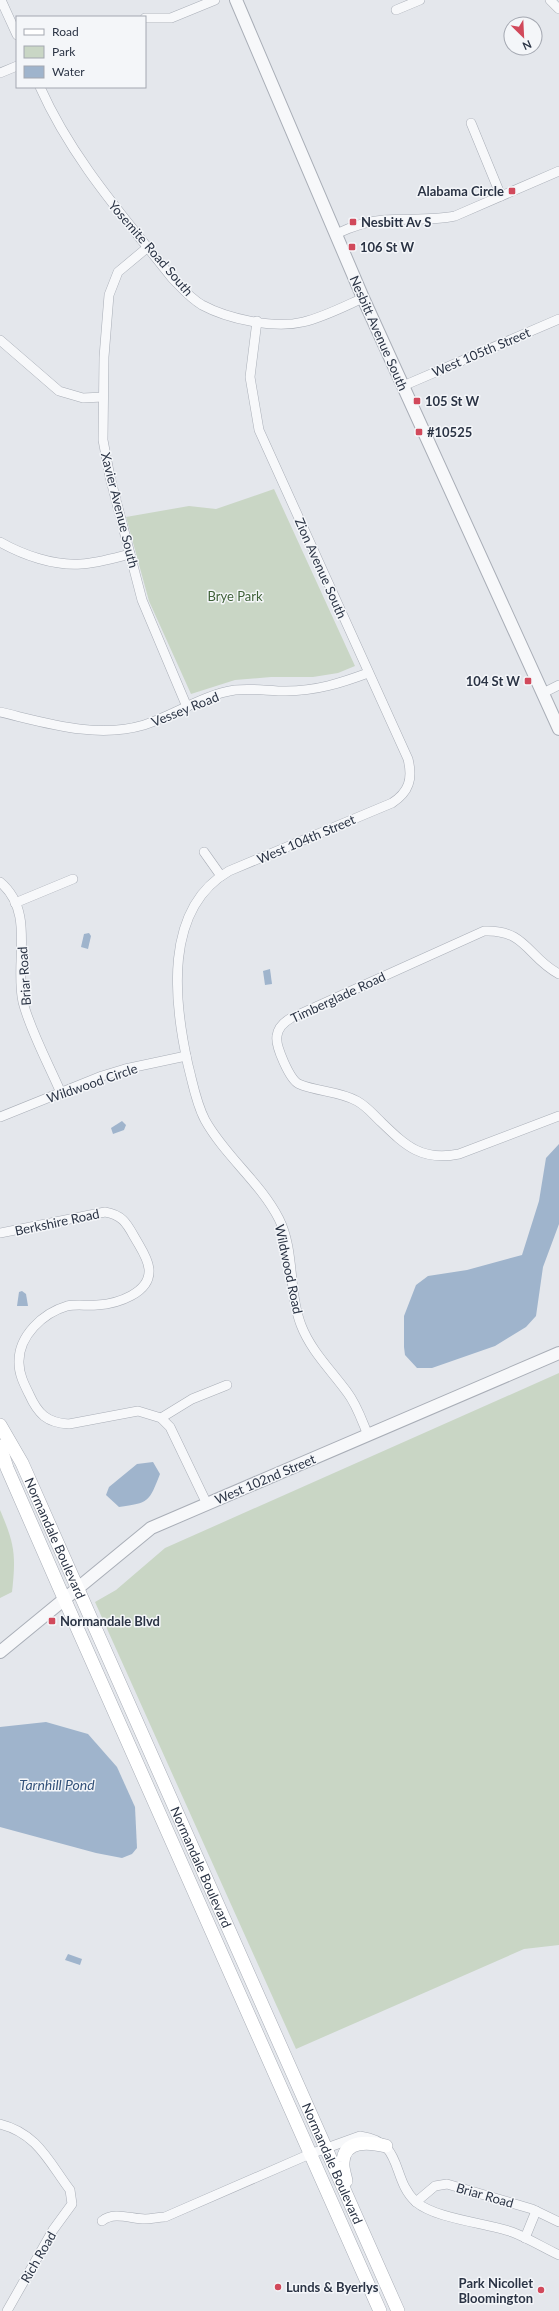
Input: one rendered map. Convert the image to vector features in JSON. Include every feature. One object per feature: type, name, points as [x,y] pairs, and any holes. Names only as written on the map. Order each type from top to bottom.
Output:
[{"type":"main road","name":"Normandale Boulevard","points":[[0,1425],[22,1463],[398,2311]]},
{"type":"main road","name":"Normandale Boulevard","points":[[0,1446],[7,1468],[380,2311]]},
{"type":"main road","points":[[350,2204],[342,2164],[346,2152],[354,2145],[363,2142],[386,2146]]},
{"type":"street","points":[[1,0],[16,34]]},
{"type":"street","points":[[146,18],[171,18],[215,0]]},
{"type":"street","name":"Nesbitt Avenue South","points":[[236,0],[402,386],[559,728]]},
{"type":"street","points":[[396,10],[420,0]]},
{"type":"street","points":[[550,0],[559,9]]},
{"type":"street","points":[[0,72],[16,66]]},
{"type":"street","name":"Yosemite Road South","points":[[41,88],[63,132],[85,167],[185,292],[201,304],[237,318],[288,325],[303,322],[363,298]]},
{"type":"street","points":[[471,123],[501,196]]},
{"type":"street","points":[[336,234],[364,223],[382,220],[440,219],[455,216],[559,171]]},
{"type":"street","name":"Xavier Avenue South","points":[[148,247],[127,263],[112,283],[106,317],[103,429],[106,459],[148,618],[187,707]]},
{"type":"street","name":"West 105th Street","points":[[402,386],[559,319]]},
{"type":"street","name":"Zion Avenue South","points":[[257,321],[250,377],[260,430],[410,769],[411,780],[407,789],[392,803]]},
{"type":"street","points":[[0,340],[59,391],[83,398],[103,397]]},
{"type":"street","points":[[0,542],[42,560],[61,564],[80,564],[130,554]]},
{"type":"street","name":"Vessey Road","points":[[0,712],[66,727],[105,731],[144,725],[216,695],[234,690],[254,689],[303,691],[322,689],[368,673]]},
{"type":"street","points":[[543,693],[559,685]]},
{"type":"street","name":"West 104th Street","points":[[179,1016],[180,943],[186,923],[194,906],[206,890],[221,876],[392,803]]},
{"type":"street","points":[[204,852],[221,876]]},
{"type":"street","points":[[15,903],[73,879]]},
{"type":"street","name":"Briar Road","points":[[0,882],[11,894],[21,922],[23,1001],[61,1093]]},
{"type":"street","name":"Timberglade Road","points":[[559,974],[515,936],[505,932],[484,931],[292,1018],[285,1022],[277,1036],[277,1044],[289,1072],[298,1084],[346,1096],[358,1101],[368,1108],[402,1142],[423,1154],[447,1156],[459,1154],[559,1116]]},
{"type":"street","name":"Wildwood Road","points":[[179,1016],[196,1099],[204,1118],[226,1152],[271,1204],[280,1221],[287,1246],[295,1304],[309,1343],[348,1393],[368,1435]]},
{"type":"street","name":"Wildwood Circle","points":[[0,1117],[125,1069],[186,1056]]},
{"type":"street","name":"Berkshire Road","points":[[0,1233],[105,1212],[121,1216],[126,1222],[147,1261],[149,1269],[144,1285],[126,1298],[112,1303],[66,1306],[46,1317],[26,1335],[19,1362],[21,1375],[39,1413],[53,1422],[69,1424],[138,1411],[161,1418]]},
{"type":"street","name":"West 102nd Street","points":[[0,1652],[151,1528],[559,1353]]},
{"type":"street","points":[[207,1504],[170,1427],[161,1418],[192,1399],[227,1385]]},
{"type":"street","name":"Rich Road","points":[[0,2124],[20,2131],[36,2143],[70,2190],[72,2204],[53,2230],[7,2311]]},
{"type":"street","points":[[102,2221],[111,2216],[118,2215],[146,2219],[165,2217],[310,2154],[360,2136],[368,2137],[386,2146],[392,2153],[400,2179],[416,2202],[443,2214],[506,2230],[559,2255]]},
{"type":"street","name":"Briar Road","points":[[416,2202],[435,2186],[447,2184],[536,2211],[559,2222]]},
{"type":"street","points":[[525,2238],[536,2211]]},
{"type":"green space","name":"Brye Park","points":[[274,489],[355,666],[338,673],[313,677],[271,677],[235,680],[191,694],[149,601],[126,517],[189,506],[216,509]]},
{"type":"green space","points":[[559,1373],[559,1945],[524,1949],[296,2049],[95,1602],[116,1590],[165,1548]]},
{"type":"green space","points":[[0,1510],[9,1532],[13,1550],[14,1568],[12,1592],[0,1598]]},
{"type":"water","points":[[89,933],[91,936],[88,949],[81,947],[84,934]]},
{"type":"water","points":[[270,969],[272,984],[265,985],[263,971]]},
{"type":"water","points":[[122,1121],[126,1125],[124,1130],[113,1134],[111,1128]]},
{"type":"water","points":[[559,1144],[559,1224],[543,1267],[536,1316],[526,1327],[495,1346],[432,1368],[417,1368],[405,1355],[404,1347],[404,1316],[416,1285],[428,1276],[467,1270],[522,1255],[539,1201],[546,1158]]},
{"type":"water","points":[[22,1291],[26,1294],[28,1306],[17,1306],[19,1292]]},
{"type":"water","points":[[153,1462],[160,1474],[147,1500],[137,1504],[119,1507],[106,1495],[109,1487],[137,1464]]},
{"type":"water","name":"Tarnhill Pond","points":[[46,1722],[88,1734],[117,1767],[135,1807],[137,1848],[132,1854],[122,1858],[96,1853],[0,1827],[0,1727]]},
{"type":"water","points":[[68,1954],[82,1959],[80,1965],[65,1960]]},
{"type":"place","name":"Alabama Circle","points":[[512,191]]},
{"type":"place","name":"Nesbitt Av S","points":[[353,222]]},
{"type":"place","name":"106 St W","points":[[352,247]]},
{"type":"place","name":"105 St W","points":[[417,401]]},
{"type":"place","name":"#10525","points":[[419,432]]},
{"type":"place","name":"104 St W","points":[[528,681]]},
{"type":"place","name":"Normandale Blvd","points":[[52,1621]]},
{"type":"place","name":"Lunds & Byerlys","points":[[278,2287]]},
{"type":"place","name":"Park Nicollet Bloomington","points":[[541,2290]]}]
